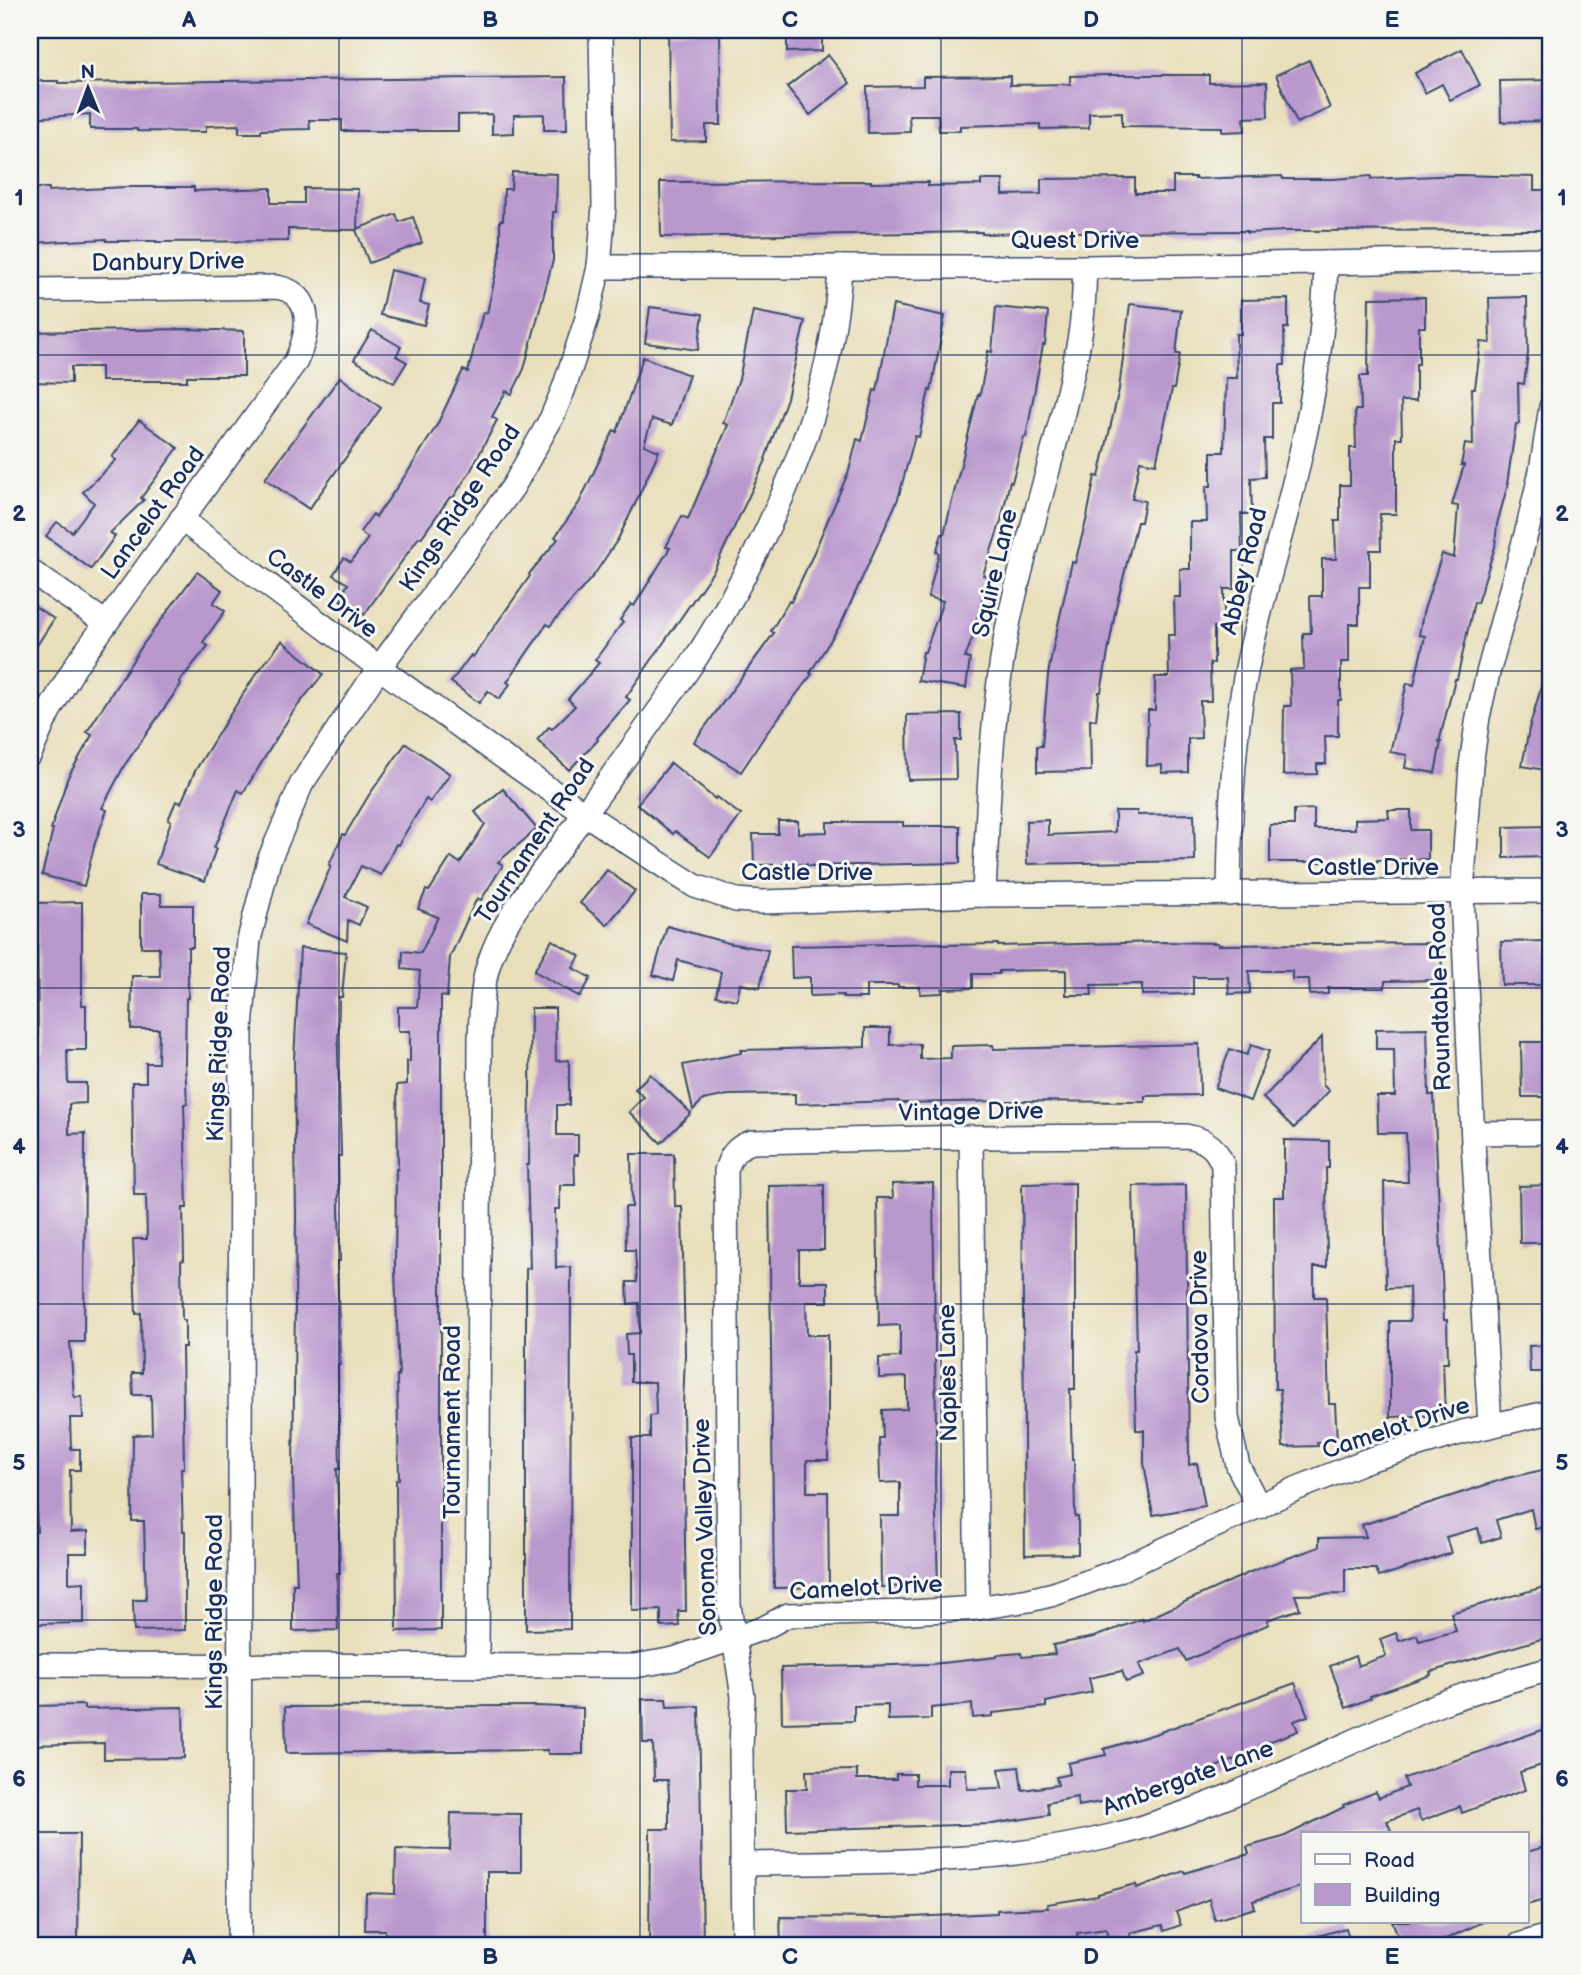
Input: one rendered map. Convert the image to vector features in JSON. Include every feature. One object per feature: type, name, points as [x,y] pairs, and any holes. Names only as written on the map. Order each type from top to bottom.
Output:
[{"type":"street","name":"Kings Ridge Road","points":[[239,1945],[241,1027],[249,940],[268,860],[302,783],[379,668],[486,526],[530,458],[564,388],[587,318],[599,267],[604,206],[601,30]]},
{"type":"street","name":"Quest Drive","points":[[599,267],[1084,267],[1551,259]]},
{"type":"street","name":"Abbey Road","points":[[1229,894],[1233,778],[1244,681],[1303,446],[1324,324],[1326,263]]},
{"type":"street","name":"Tournament Road","points":[[477,1665],[482,1002],[488,965],[509,918],[687,672],[723,617],[779,507],[803,447],[822,383],[836,318],[840,267]]},
{"type":"street","name":"Squire Lane","points":[[984,895],[989,780],[998,685],[1008,625],[1027,545],[1078,349],[1084,267]]},
{"type":"street","name":"Danbury Drive","points":[[30,289],[276,287],[296,293],[301,302]]},
{"type":"street","name":"Lancelot Road","points":[[30,754],[55,701],[76,665],[296,361],[307,329],[306,314],[301,302]]},
{"type":"street","name":"Roundtable Road","points":[[1490,1425],[1462,893],[1471,765],[1478,717],[1528,527],[1541,471],[1551,407]]},
{"type":"street","name":"Castle Drive","points":[[181,519],[379,668],[584,813],[695,886],[736,900],[762,902],[984,895],[1551,891]]},
{"type":"street","points":[[30,571],[106,623]]},
{"type":"street","points":[[1473,1133],[1551,1132]]},
{"type":"street","name":"Vintage Drive","points":[[735,1152],[752,1142],[971,1137],[1186,1136],[1210,1144]]},
{"type":"street","name":"Naples Lane","points":[[971,1137],[977,1608]]},
{"type":"street","name":"Cordova Drive","points":[[1210,1144],[1219,1155],[1223,1166],[1227,1417],[1238,1466],[1259,1507]]},
{"type":"street","name":"Sonoma Valley Drive","points":[[735,1152],[730,1156],[726,1171],[729,1605],[743,1697],[743,1945]]},
{"type":"street","name":"Camelot Drive","points":[[30,1665],[635,1666],[674,1659],[764,1628],[788,1615],[977,1608],[1029,1600],[1117,1571],[1298,1488],[1368,1460],[1490,1425],[1551,1412]]},
{"type":"street","name":"Ambergate Lane","points":[[743,1864],[941,1860],[1012,1855],[1113,1835],[1192,1810],[1440,1704],[1551,1669]]},
{"type":"street","points":[[1520,1945],[1551,1936]]},
{"type":"building","points":[[668,30],[720,30],[721,125],[706,125],[706,141],[670,142]]},
{"type":"building","points":[[787,30],[822,30],[822,51],[787,52]]},
{"type":"building","points":[[1462,49],[1480,85],[1450,100],[1442,84],[1425,93],[1415,73]]},
{"type":"building","points":[[828,55],[850,83],[810,115],[787,87]]},
{"type":"building","points":[[1309,60],[1330,108],[1297,123],[1276,75]]},
{"type":"building","points":[[1209,75],[1209,83],[1267,82],[1268,117],[1244,118],[1245,131],[1222,132],[1222,127],[1122,126],[1122,112],[1089,113],[1089,128],[1040,129],[1040,124],[960,126],[960,131],[939,131],[938,115],[909,115],[910,132],[868,133],[867,87],[923,86],[923,77],[1010,76],[1010,85],[1070,84],[1070,76]]},
{"type":"building","points":[[566,77],[567,130],[544,130],[544,114],[514,115],[514,133],[492,134],[492,114],[458,115],[458,131],[342,131],[342,120],[309,120],[310,129],[261,130],[261,133],[239,133],[239,125],[206,126],[206,132],[90,129],[90,114],[30,118],[30,81],[58,83]]},
{"type":"building","points":[[1549,80],[1550,121],[1501,122],[1500,81]]},
{"type":"building","points":[[512,172],[557,174],[556,212],[553,212],[553,260],[524,369],[512,394],[506,391],[492,417],[497,420],[453,498],[450,497],[421,538],[419,537],[364,615],[339,599],[348,584],[333,575],[344,558],[351,562],[368,538],[360,532],[373,514],[376,517],[409,470],[437,425],[463,370],[468,372],[483,312],[487,313],[500,255],[500,220],[503,220],[504,189],[511,189]]},
{"type":"building","points":[[1459,175],[1534,177],[1534,190],[1547,190],[1548,230],[982,232],[661,237],[660,182],[871,181],[928,182],[928,186],[981,185],[981,180],[1003,180],[1003,195],[1041,194],[1041,179],[1135,178],[1135,193],[1173,193],[1173,177],[1195,179],[1282,176],[1283,179],[1334,179],[1371,176],[1371,179]]},
{"type":"building","points":[[194,187],[194,191],[271,188],[271,203],[304,203],[304,188],[358,189],[357,229],[396,214],[399,222],[413,217],[422,243],[369,263],[356,230],[288,229],[288,241],[156,242],[106,239],[30,243],[30,188],[49,188],[49,191]]},
{"type":"building","points":[[390,270],[425,278],[420,303],[429,305],[424,325],[380,315]]},
{"type":"building","points":[[1425,297],[1425,327],[1419,327],[1416,401],[1401,401],[1402,438],[1396,438],[1396,514],[1380,514],[1381,550],[1370,550],[1370,587],[1359,587],[1359,624],[1349,624],[1349,662],[1341,662],[1338,736],[1325,736],[1326,764],[1317,764],[1317,774],[1283,775],[1284,706],[1291,706],[1290,670],[1304,669],[1303,633],[1311,633],[1310,596],[1322,596],[1322,559],[1336,559],[1335,521],[1340,521],[1340,485],[1350,485],[1350,448],[1356,448],[1355,410],[1361,410],[1360,376],[1368,376],[1369,298]]},
{"type":"building","points":[[1527,297],[1528,354],[1524,384],[1518,383],[1519,424],[1516,424],[1508,484],[1497,524],[1495,547],[1477,603],[1474,602],[1457,679],[1439,742],[1435,773],[1405,768],[1407,755],[1390,752],[1407,683],[1414,685],[1425,636],[1419,635],[1423,613],[1442,554],[1454,558],[1458,506],[1452,505],[1464,465],[1461,465],[1465,444],[1473,445],[1472,388],[1475,388],[1481,342],[1490,343],[1489,298]]},
{"type":"building","points":[[1288,299],[1288,328],[1284,328],[1285,365],[1280,365],[1280,403],[1272,403],[1272,439],[1264,439],[1265,477],[1251,478],[1252,514],[1241,514],[1242,551],[1234,551],[1234,589],[1224,589],[1224,627],[1214,627],[1214,663],[1210,663],[1211,701],[1200,701],[1201,738],[1188,739],[1188,772],[1162,773],[1162,765],[1147,766],[1148,710],[1155,710],[1155,677],[1169,677],[1168,635],[1175,635],[1174,597],[1180,597],[1180,569],[1190,569],[1190,522],[1207,522],[1206,486],[1211,486],[1211,452],[1224,452],[1226,378],[1237,378],[1236,334],[1241,334],[1241,300]]},
{"type":"building","points":[[1130,304],[1181,310],[1176,354],[1180,354],[1174,389],[1156,464],[1140,461],[1132,499],[1145,501],[1141,522],[1137,522],[1116,607],[1096,720],[1090,719],[1091,771],[1037,772],[1037,746],[1042,746],[1053,648],[1072,562],[1075,563],[1095,476],[1099,477],[1119,389]]},
{"type":"building","points":[[893,305],[945,316],[919,437],[915,436],[898,499],[842,622],[810,673],[812,674],[741,772],[694,742],[774,633],[771,631],[789,601],[791,602],[811,559],[849,471],[857,439],[862,441],[874,390],[877,391]]},
{"type":"building","points":[[650,307],[703,314],[698,350],[645,343]]},
{"type":"building","points":[[996,307],[1048,312],[1045,345],[1026,437],[1012,482],[1010,481],[1001,521],[983,575],[988,576],[977,619],[979,620],[965,658],[970,659],[966,688],[918,681],[923,652],[943,601],[928,597],[939,553],[936,552],[944,534],[980,395],[988,351],[992,352]]},
{"type":"building","points":[[753,311],[805,321],[787,398],[766,460],[714,570],[626,697],[630,700],[598,740],[569,770],[537,740],[575,706],[568,699],[599,663],[595,660],[623,622],[620,620],[631,604],[634,606],[670,548],[666,547],[682,516],[688,519],[728,425],[723,423],[739,379]]},
{"type":"building","points":[[186,329],[244,331],[244,376],[187,376],[187,381],[101,381],[101,367],[71,367],[71,383],[30,382],[30,332]]},
{"type":"building","points":[[372,330],[401,347],[396,356],[407,362],[394,383],[354,360]]},
{"type":"building","points":[[643,357],[689,375],[672,425],[652,419],[644,445],[659,451],[636,502],[618,539],[594,575],[550,626],[547,624],[507,682],[510,684],[499,699],[488,691],[479,703],[451,682],[471,655],[473,657],[529,574],[558,539],[555,537],[579,503],[614,430],[617,432]]},
{"type":"building","points":[[340,377],[381,408],[309,509],[265,479]]},
{"type":"building","points":[[139,420],[178,448],[141,498],[144,500],[110,533],[115,536],[91,569],[46,536],[57,522],[72,532],[94,503],[83,492],[116,460],[112,457]]},
{"type":"building","points":[[197,572],[222,590],[213,603],[225,611],[203,642],[208,646],[179,682],[181,684],[124,766],[102,808],[107,810],[84,886],[42,875],[51,829],[68,777],[92,735],[87,732],[144,643]]},
{"type":"building","points":[[30,603],[54,619],[30,656]]},
{"type":"building","points":[[282,641],[323,674],[292,713],[243,793],[238,790],[214,848],[205,881],[156,864],[176,801],[181,803],[195,771],[224,724],[254,677]]},
{"type":"building","points":[[1547,667],[1551,667],[1551,771],[1522,766],[1529,729]]},
{"type":"building","points":[[961,714],[961,740],[955,740],[956,779],[908,780],[907,715]]},
{"type":"building","points":[[406,743],[450,774],[430,802],[426,799],[398,845],[396,844],[381,875],[361,866],[345,897],[367,907],[359,925],[348,920],[347,941],[306,924],[343,834],[345,835],[369,795]]},
{"type":"building","points":[[671,763],[715,799],[716,797],[741,815],[710,857],[675,831],[673,834],[637,804]]},
{"type":"building","points":[[503,789],[537,829],[498,862],[503,865],[481,900],[477,898],[450,957],[447,997],[441,996],[441,1630],[397,1631],[397,1085],[407,1084],[407,1061],[410,1061],[410,1031],[398,1031],[398,1007],[417,1007],[420,971],[402,969],[403,951],[421,953],[438,917],[418,909],[426,890],[429,891],[451,857],[460,863],[485,824],[475,812]]},
{"type":"building","points":[[1314,809],[1314,829],[1355,829],[1355,819],[1389,818],[1388,810],[1411,810],[1411,830],[1428,830],[1428,859],[1270,862],[1270,825],[1294,825],[1294,810]]},
{"type":"building","points":[[1115,811],[1137,811],[1137,815],[1194,814],[1195,861],[1027,864],[1026,821],[1048,820],[1048,835],[1115,832]]},
{"type":"building","points":[[778,821],[798,821],[798,833],[827,832],[827,822],[903,822],[903,826],[960,826],[960,863],[754,865],[753,834],[778,834]]},
{"type":"building","points":[[1547,826],[1548,857],[1504,858],[1504,827]]},
{"type":"building","points":[[607,870],[635,891],[607,925],[580,903]]},
{"type":"building","points":[[141,894],[161,894],[161,905],[193,905],[193,947],[188,947],[186,998],[187,1104],[184,1104],[187,1208],[183,1208],[184,1260],[181,1261],[182,1320],[185,1320],[185,1347],[182,1347],[184,1468],[181,1468],[185,1531],[185,1630],[134,1631],[133,1600],[146,1600],[144,1521],[132,1521],[133,1435],[152,1434],[151,1395],[133,1395],[132,1373],[142,1373],[141,1313],[136,1314],[133,1239],[147,1239],[146,1195],[134,1195],[132,1082],[146,1082],[146,1063],[158,1063],[159,1029],[131,1029],[132,976],[160,976],[159,947],[141,947]]},
{"type":"building","points":[[82,902],[82,1005],[86,1005],[86,1050],[67,1050],[68,1083],[86,1083],[86,1103],[69,1104],[69,1134],[85,1133],[84,1342],[70,1342],[74,1397],[82,1397],[83,1418],[70,1418],[71,1449],[80,1449],[80,1470],[70,1470],[71,1532],[88,1531],[88,1553],[69,1553],[69,1583],[84,1582],[84,1623],[31,1624],[31,1532],[37,1532],[31,1372],[32,1268],[35,1268],[31,1061],[38,1061],[37,903]]},
{"type":"building","points":[[667,926],[728,943],[768,950],[760,988],[740,984],[737,1000],[716,996],[721,972],[678,960],[673,981],[653,975]]},
{"type":"building","points":[[552,940],[580,956],[573,968],[591,978],[580,997],[534,971]]},
{"type":"building","points":[[1547,941],[1548,985],[1502,985],[1501,942]]},
{"type":"building","points":[[1162,942],[1218,945],[1441,943],[1442,980],[1385,981],[1385,988],[1328,988],[1328,994],[1310,995],[1309,979],[1292,979],[1292,971],[1249,971],[1250,993],[1229,994],[1228,977],[1193,977],[1193,994],[1142,995],[1142,984],[1091,985],[1092,995],[1066,995],[1066,970],[999,971],[999,974],[973,974],[973,988],[942,989],[942,993],[920,994],[920,987],[866,985],[866,998],[843,998],[843,995],[810,996],[810,977],[792,978],[791,946],[942,943],[998,946]]},
{"type":"building","points":[[300,948],[346,952],[342,997],[339,997],[338,1052],[341,1156],[338,1156],[340,1261],[337,1261],[340,1365],[340,1469],[337,1469],[340,1573],[337,1573],[338,1630],[293,1631],[293,1584],[297,1584],[293,1479],[296,1216],[294,1060]]},
{"type":"building","points":[[531,1008],[555,1008],[556,1061],[569,1060],[569,1105],[557,1105],[557,1135],[578,1135],[578,1155],[574,1155],[575,1185],[560,1185],[560,1209],[555,1209],[556,1268],[571,1267],[570,1629],[526,1630],[526,1268],[530,1268],[527,1165]]},
{"type":"building","points":[[865,1028],[890,1028],[890,1045],[920,1044],[920,1059],[951,1058],[951,1046],[993,1045],[994,1049],[1199,1044],[1200,1095],[1145,1096],[1145,1102],[899,1101],[795,1104],[795,1094],[728,1095],[703,1100],[693,1110],[683,1065],[741,1053],[741,1050],[865,1047]]},
{"type":"building","points":[[1427,1028],[1429,1095],[1434,1095],[1444,1320],[1447,1320],[1448,1363],[1443,1363],[1445,1415],[1390,1417],[1390,1321],[1410,1321],[1409,1287],[1386,1288],[1384,1182],[1408,1182],[1406,1133],[1378,1133],[1377,1096],[1395,1096],[1394,1049],[1376,1049],[1376,1029]]},
{"type":"building","points":[[1322,1037],[1323,1085],[1329,1091],[1294,1128],[1263,1098]]},
{"type":"building","points":[[1521,1042],[1551,1042],[1551,1097],[1522,1097]]},
{"type":"building","points":[[1251,1045],[1269,1051],[1250,1101],[1215,1088],[1230,1049],[1247,1055]]},
{"type":"building","points":[[650,1074],[691,1113],[661,1143],[629,1112],[644,1097],[635,1089]]},
{"type":"building","points":[[1284,1140],[1329,1141],[1329,1168],[1326,1168],[1327,1267],[1314,1267],[1314,1297],[1326,1297],[1329,1404],[1335,1404],[1337,1441],[1317,1443],[1318,1446],[1283,1447],[1280,1389],[1275,1389],[1274,1197],[1284,1197]]},
{"type":"building","points":[[631,1154],[674,1154],[675,1206],[682,1206],[686,1611],[678,1611],[679,1626],[661,1627],[661,1610],[632,1611],[632,1438],[650,1438],[650,1416],[656,1415],[655,1382],[631,1382],[631,1355],[627,1355],[626,1334],[640,1333],[639,1303],[628,1304],[627,1282],[637,1282],[635,1250],[626,1250],[625,1207],[632,1207]]},
{"type":"building","points":[[933,1183],[938,1586],[881,1587],[880,1516],[900,1516],[900,1482],[880,1483],[879,1438],[883,1438],[882,1410],[907,1409],[907,1377],[879,1378],[879,1358],[900,1357],[900,1325],[879,1326],[877,1198],[893,1198],[892,1184]]},
{"type":"building","points":[[1075,1183],[1075,1389],[1070,1389],[1078,1554],[1025,1555],[1022,1184]]},
{"type":"building","points":[[824,1185],[824,1250],[799,1250],[799,1282],[828,1282],[828,1302],[806,1302],[807,1335],[828,1335],[828,1460],[807,1460],[807,1492],[828,1492],[829,1587],[774,1588],[769,1186]]},
{"type":"building","points":[[1186,1185],[1189,1465],[1197,1463],[1205,1506],[1153,1515],[1144,1463],[1144,1430],[1136,1430],[1133,1186]]},
{"type":"building","points":[[1551,1185],[1551,1243],[1520,1243],[1519,1186]]},
{"type":"building","points":[[1551,1345],[1551,1372],[1530,1372],[1529,1346]]},
{"type":"building","points":[[1551,1468],[1551,1526],[1535,1529],[1531,1509],[1496,1520],[1501,1537],[1482,1543],[1478,1528],[1446,1537],[1451,1553],[1379,1577],[1376,1569],[1345,1569],[1345,1594],[1295,1595],[1300,1609],[1267,1620],[1269,1624],[1186,1661],[1180,1649],[1139,1664],[1144,1676],[1126,1682],[1122,1671],[1089,1678],[1092,1692],[1046,1702],[1046,1707],[993,1713],[993,1716],[973,1718],[972,1704],[931,1708],[931,1719],[888,1720],[888,1705],[854,1706],[854,1721],[782,1723],[781,1668],[932,1664],[1021,1653],[1022,1657],[1055,1654],[1053,1645],[1094,1637],[1142,1619],[1143,1621],[1255,1570],[1319,1547],[1319,1538],[1366,1537],[1362,1525],[1507,1478]]},
{"type":"building","points":[[1551,1585],[1551,1636],[1430,1672],[1431,1675],[1370,1696],[1371,1698],[1346,1708],[1330,1666],[1355,1656],[1358,1666],[1386,1656],[1380,1639],[1396,1633],[1399,1641],[1417,1635],[1419,1641],[1456,1631],[1451,1613]]},
{"type":"building","points":[[1295,1683],[1308,1716],[1294,1721],[1298,1731],[1260,1745],[1261,1750],[1159,1788],[1078,1806],[1077,1797],[1047,1803],[1049,1815],[992,1824],[787,1830],[786,1789],[807,1789],[806,1771],[857,1770],[857,1779],[896,1779],[896,1774],[915,1774],[915,1785],[948,1785],[948,1769],[966,1769],[967,1789],[1002,1788],[999,1769],[1019,1767],[1022,1790],[1058,1785],[1056,1777],[1070,1774],[1068,1763],[1106,1755],[1104,1749],[1155,1734]]},
{"type":"building","points":[[642,1699],[666,1699],[667,1707],[699,1706],[703,1945],[649,1945],[650,1829],[669,1829],[669,1796],[668,1780],[654,1780],[653,1743],[643,1743]]},
{"type":"building","points":[[84,1705],[84,1709],[183,1707],[184,1758],[104,1759],[104,1743],[30,1745],[30,1706]]},
{"type":"building","points":[[285,1707],[583,1708],[583,1754],[548,1754],[548,1750],[286,1753]]},
{"type":"building","points":[[1551,1727],[1551,1762],[1520,1772],[1525,1790],[1462,1813],[1460,1806],[1421,1821],[1417,1810],[1387,1821],[1392,1832],[1301,1832],[1301,1887],[1253,1901],[1255,1908],[1215,1920],[1209,1899],[1176,1912],[1181,1925],[1164,1931],[1162,1925],[1130,1933],[1132,1942],[1119,1945],[1110,1945],[1106,1929],[1077,1933],[1079,1945],[781,1945],[780,1917],[891,1918],[997,1913],[997,1910],[1048,1908],[1047,1904],[1098,1896],[1136,1884],[1137,1888],[1184,1871],[1185,1873],[1249,1854],[1247,1847],[1283,1837],[1344,1807],[1343,1805],[1376,1792],[1379,1798],[1407,1787],[1404,1778]]},
{"type":"building","points":[[451,1813],[521,1814],[521,1872],[487,1872],[487,1945],[385,1945],[385,1930],[365,1930],[366,1893],[395,1894],[396,1849],[450,1850]]},
{"type":"building","points":[[30,1834],[79,1834],[78,1945],[30,1945]]},
{"type":"building","points":[[1551,1845],[1551,1898],[1528,1905],[1528,1852]]},
{"type":"building","points":[[1393,1923],[1481,1923],[1433,1945],[1402,1945]]},
{"type":"building","points":[[1346,1928],[1351,1945],[1302,1945],[1301,1941]]}]
